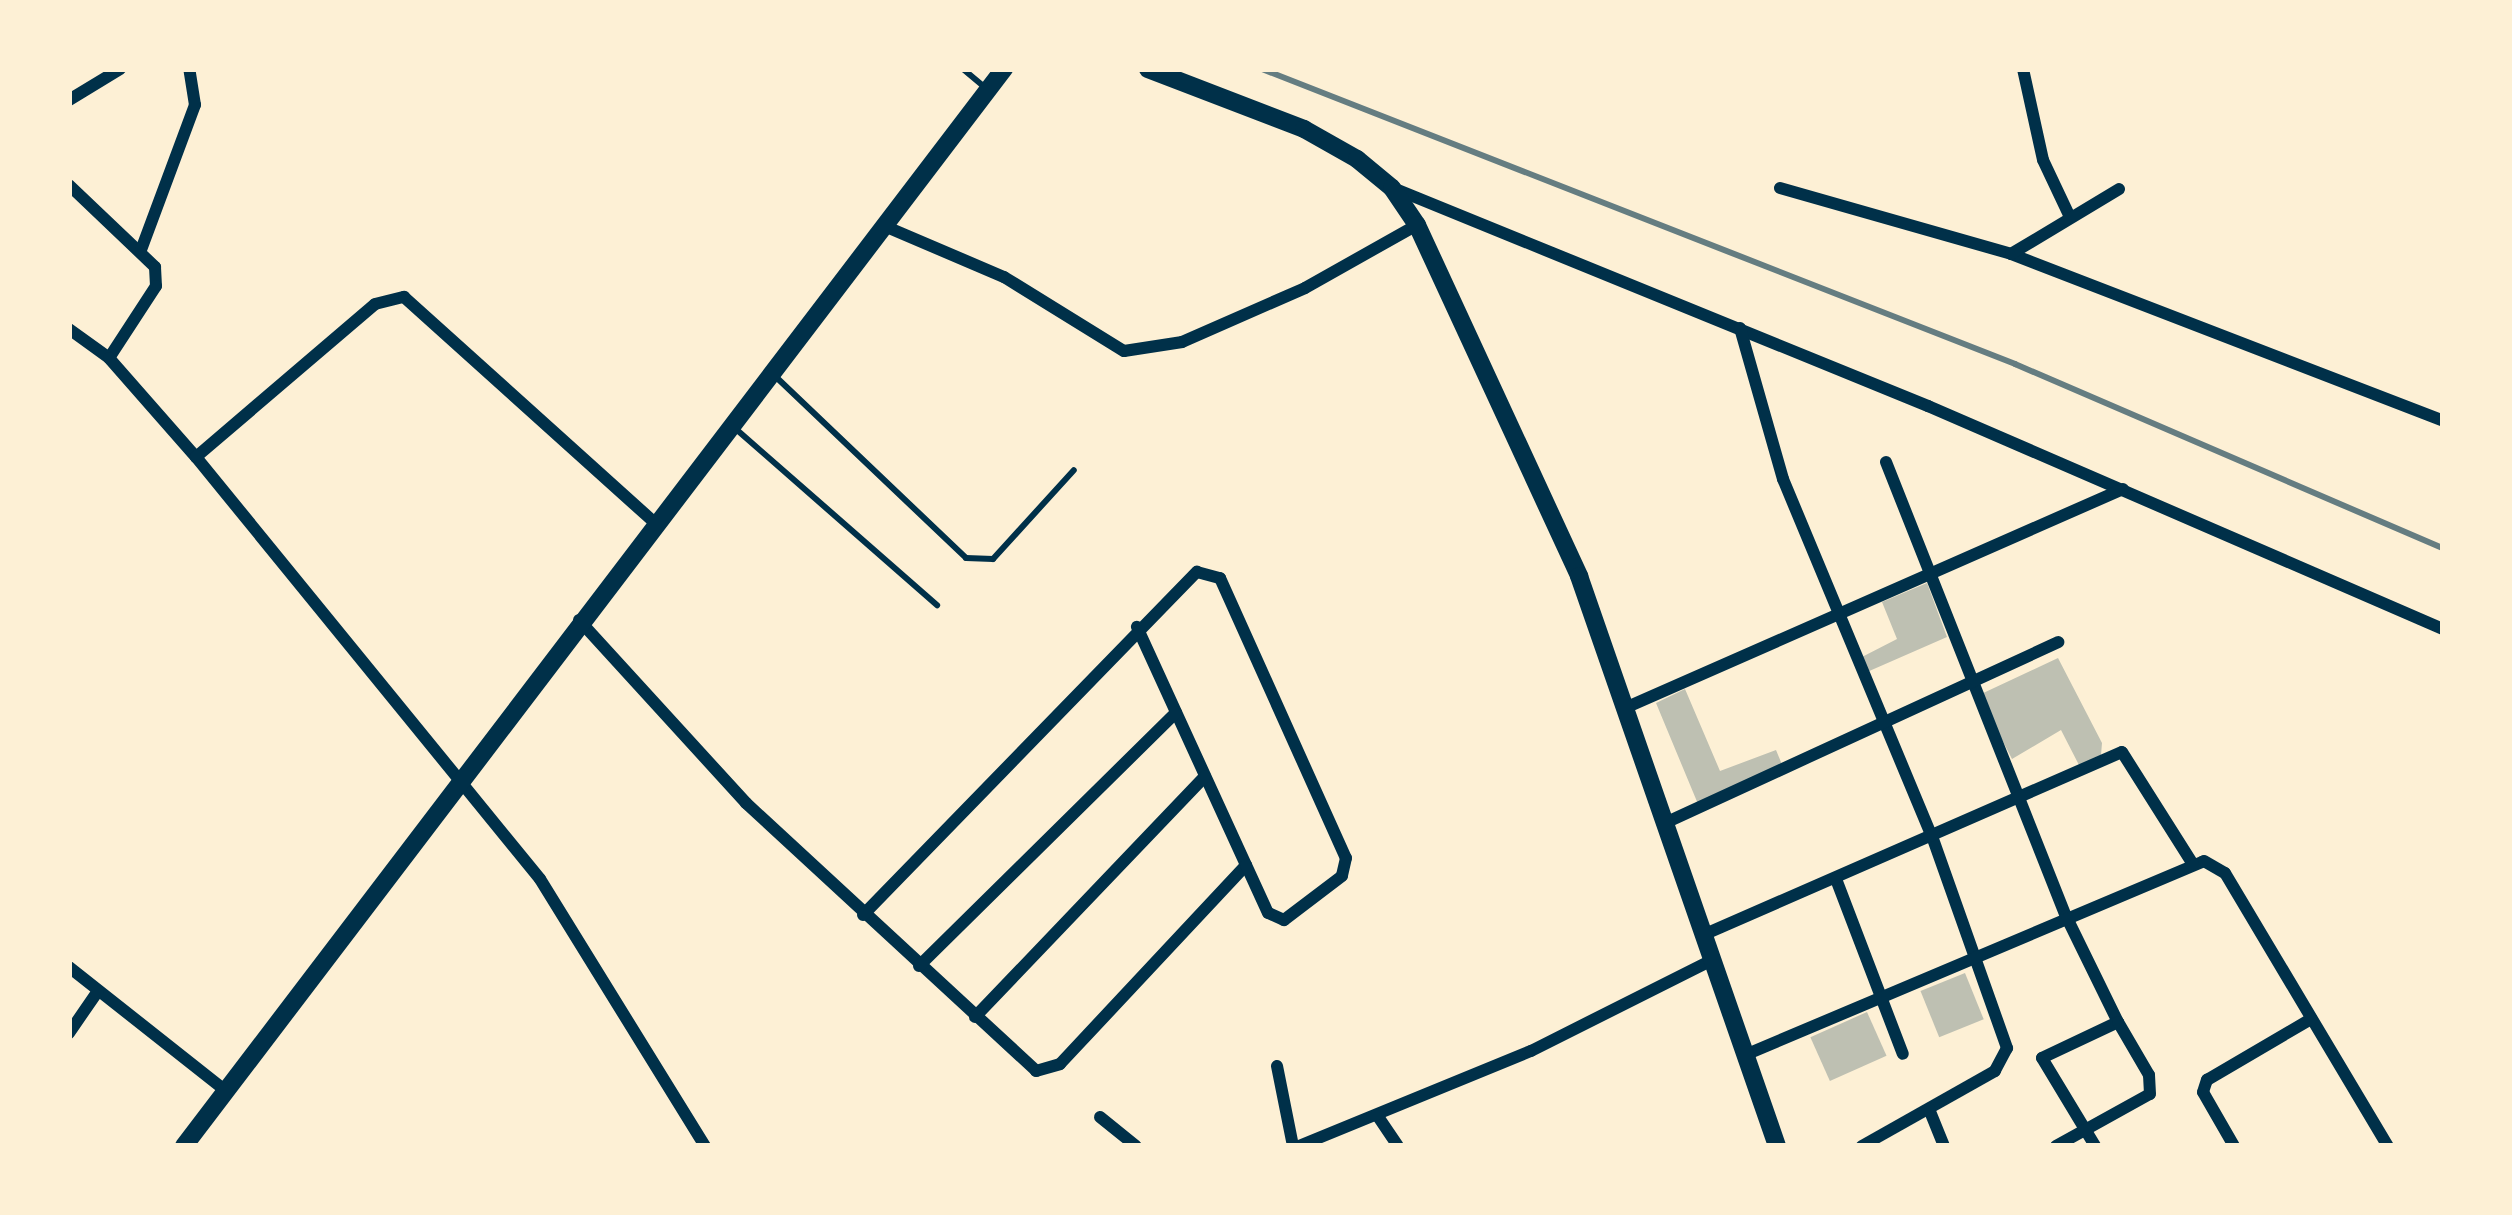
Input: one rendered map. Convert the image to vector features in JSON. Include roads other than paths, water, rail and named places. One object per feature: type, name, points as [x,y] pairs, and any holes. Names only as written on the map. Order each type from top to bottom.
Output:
[{"type":"main road","points":[[184,1146],[457,778],[1004,69]]},
{"type":"main road","points":[[1148,69],[1304,128],[1392,188],[1417,225],[1546,492],[1777,1146]]},
{"type":"street","points":[[69,100],[120,69]]},
{"type":"street","points":[[141,250],[195,105],[188,69]]},
{"type":"street","points":[[2024,69],[2042,160],[2070,217]]},
{"type":"street","points":[[69,185],[155,267],[156,286],[110,358]]},
{"type":"street","points":[[1392,188],[1740,328],[2443,629]]},
{"type":"street","points":[[1780,188],[2011,254],[2443,422]]},
{"type":"street","points":[[2011,254],[2119,189]]},
{"type":"street","points":[[882,225],[1004,277],[1124,351],[1182,342],[1305,288],[1417,225]]},
{"type":"street","points":[[196,457],[375,304],[404,298],[653,521]]},
{"type":"street","points":[[69,328],[110,358],[196,457],[540,879],[705,1146]]},
{"type":"street","points":[[1740,328],[1756,403],[1836,616],[1933,838],[1976,955],[2005,1058],[1929,1109],[1862,1146]]},
{"type":"street","points":[[1886,462],[2066,916],[2153,1087],[2056,1146]]},
{"type":"street","points":[[1625,708],[2123,489]]},
{"type":"street","points":[[863,915],[1137,627],[1185,578],[1208,572],[1220,578],[1346,869],[1296,918],[1284,920],[1268,913],[1137,627]]},
{"type":"street","points":[[579,620],[746,803],[1025,1068],[1060,1064],[1246,865]]},
{"type":"street","points":[[1665,823],[1973,686],[2058,642]]},
{"type":"street","points":[[920,966],[1176,713]]},
{"type":"street","points":[[1703,934],[2129,754],[2191,862]]},
{"type":"street","points":[[975,1017],[1205,776]]},
{"type":"street","points":[[1745,1055],[2191,862],[2213,863],[2225,873],[2388,1146]]},
{"type":"street","points":[[1836,879],[1904,1054]]},
{"type":"street","points":[[1277,1066],[1296,1146],[1531,1052],[1712,960]]},
{"type":"street","points":[[69,967],[226,1090]]},
{"type":"street","points":[[69,1033],[98,991]]},
{"type":"street","points":[[2234,1146],[2203,1092],[2207,1080],[2311,1019]]},
{"type":"street","points":[[2095,1146],[2042,1058],[2118,1022]]},
{"type":"street","points":[[1929,1109],[1944,1146]]},
{"type":"street","points":[[1377,1115],[1398,1146]]},
{"type":"street","points":[[1100,1117],[1136,1146]]},
{"type":"lane","points":[[963,69],[989,90]]},
{"type":"lane","points":[[769,370],[966,558],[993,559],[1074,470]]},
{"type":"lane","points":[[728,423],[937,605]]},
{"type":"railway","points":[[1262,69],[2015,364],[2443,548]]}]
